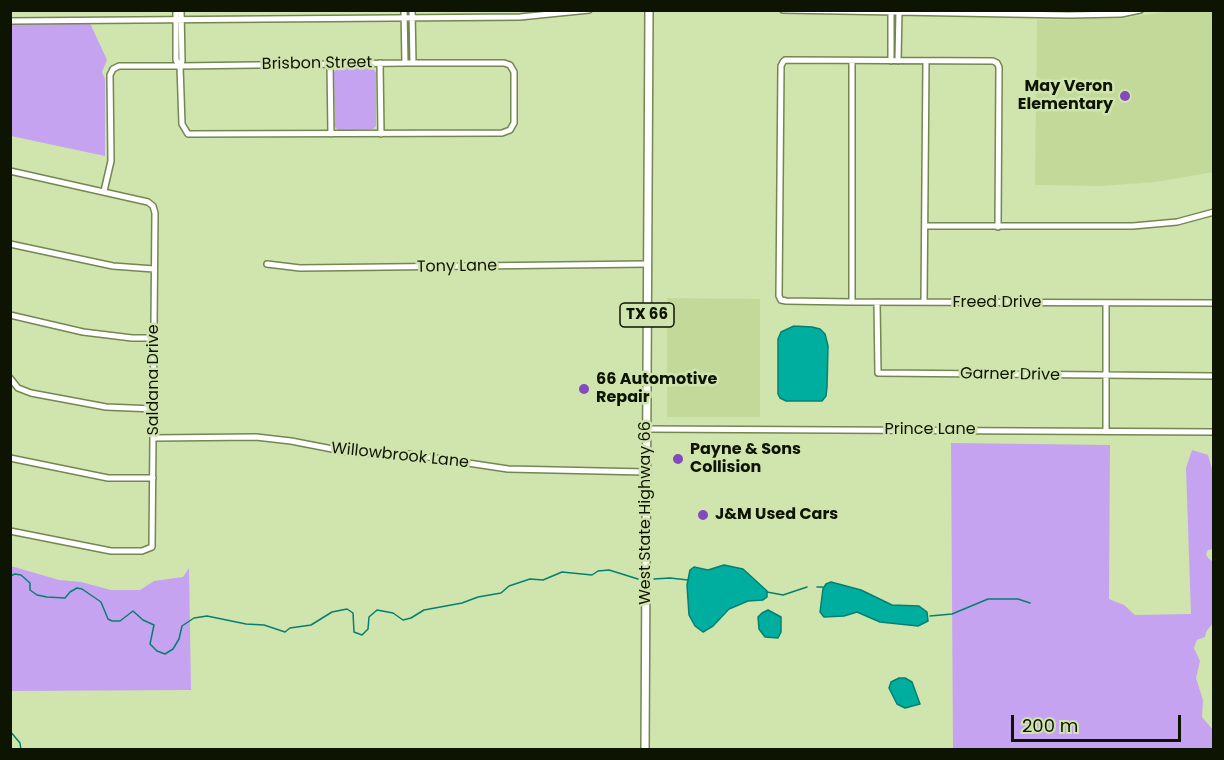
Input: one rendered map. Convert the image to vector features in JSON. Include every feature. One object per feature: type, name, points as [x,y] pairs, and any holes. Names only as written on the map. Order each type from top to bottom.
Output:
[{"type":"main road","name":"West State Highway 66","points":[[645,750],[649,10]]},
{"type":"street","points":[[176,10],[179,20],[182,61],[180,66],[182,124],[185,132],[192,135],[381,134],[380,63]]},
{"type":"street","points":[[179,20],[181,10]]},
{"type":"street","points":[[352,10],[352,19]]},
{"type":"street","points":[[404,10],[405,63]]},
{"type":"street","points":[[411,10],[412,63]]},
{"type":"street","points":[[10,21],[520,17],[589,10]]},
{"type":"street","points":[[783,10],[1121,14],[1140,10]]},
{"type":"street","points":[[891,11],[895,61]]},
{"type":"street","points":[[895,61],[899,11]]},
{"type":"street","name":"Freed Drive","points":[[852,61],[785,60],[781,66],[779,296],[782,300],[1214,303]]},
{"type":"street","points":[[852,302],[852,61],[993,61],[998,63],[998,227]]},
{"type":"street","points":[[924,302],[926,61]]},
{"type":"street","name":"Brisbon Street","points":[[104,191],[111,161],[110,75],[116,67],[504,63],[510,65],[514,72],[514,123],[510,130],[502,133],[381,134]]},
{"type":"street","points":[[330,64],[331,134]]},
{"type":"street","points":[[10,171],[104,191]]},
{"type":"street","name":"Saldana Drive","points":[[10,531],[111,551],[142,551],[152,547],[155,213],[153,206],[148,202],[104,191]]},
{"type":"street","points":[[926,226],[1133,226],[1177,222],[1214,212]]},
{"type":"street","points":[[10,244],[113,266],[154,269]]},
{"type":"street","name":"Tony Lane","points":[[267,264],[300,268],[647,264]]},
{"type":"street","name":"Garner Drive","points":[[877,302],[878,373],[1214,376]]},
{"type":"street","points":[[1106,431],[1107,303]]},
{"type":"street","points":[[10,315],[83,332],[132,338],[154,338]]},
{"type":"street","points":[[10,378],[18,387],[31,393],[106,407],[154,409]]},
{"type":"street","name":"Prince Lane","points":[[646,429],[1214,432]]},
{"type":"street","name":"Willowbrook Lane","points":[[154,438],[256,437],[298,442],[352,453],[408,454],[508,469],[646,472]]},
{"type":"street","points":[[10,458],[108,478],[153,478]]},
{"type":"shaded area","name":"May Veron Elementary","points":[[1172,11],[1213,11],[1213,172],[1156,182],[1100,186],[1035,185],[1037,20],[1123,18]]},
{"type":"shaded area","points":[[90,23],[107,60],[102,72],[105,79],[105,156],[11,136],[11,24]]},
{"type":"shaded area","points":[[338,68],[372,68],[376,72],[376,126],[373,129],[338,130],[335,127],[334,72]]},
{"type":"shaded area","points":[[667,298],[760,299],[760,417],[667,417]]},
{"type":"shaded area","points":[[951,443],[1110,445],[1109,599],[1124,605],[1135,615],[1191,614],[1186,468],[1192,450],[1208,455],[1213,473],[1214,549],[1208,550],[1206,554],[1213,562],[1213,623],[1205,637],[1197,640],[1194,648],[1200,661],[1196,678],[1203,700],[1202,717],[1213,730],[1213,749],[953,749]]},
{"type":"shaded area","points":[[11,566],[59,580],[81,582],[111,590],[140,590],[154,581],[183,577],[189,568],[191,690],[11,691]]},
{"type":"water","points":[[794,326],[820,329],[825,334],[828,346],[827,387],[826,396],[822,401],[786,401],[778,394],[778,339],[781,332]]},
{"type":"water","points":[[724,565],[743,569],[767,591],[767,597],[763,600],[748,601],[729,609],[713,626],[703,632],[695,626],[689,615],[687,585],[690,570],[694,567],[708,570]]},
{"type":"water","points":[[831,582],[861,590],[892,605],[919,606],[927,612],[928,621],[918,626],[880,622],[857,612],[844,616],[824,617],[820,612],[823,589]]},
{"type":"water","points":[[768,610],[781,617],[781,632],[778,638],[765,637],[759,629],[758,617]]},
{"type":"water","points":[[899,678],[912,682],[920,704],[905,708],[897,704],[889,688],[891,682]]},
{"type":"waterway","points":[[10,576],[21,575],[30,583],[30,590],[37,595],[47,597],[65,598],[77,588],[82,589],[101,602],[108,619],[112,621],[120,621],[133,611],[143,620],[154,625],[150,644],[157,651],[165,654],[173,649],[179,639],[182,626],[194,618],[207,616],[246,624],[264,625],[285,632],[290,628],[311,625],[332,612],[347,609],[353,613],[354,632],[362,635],[368,629],[369,617],[377,610],[393,613],[403,620],[424,610],[501,593],[509,586],[530,579],[543,580],[562,572],[592,575],[598,571],[609,570],[638,579]]},
{"type":"waterway","points":[[654,579],[688,580]]},
{"type":"waterway","points":[[767,592],[783,595],[807,587]]},
{"type":"waterway","points":[[817,587],[823,587]]},
{"type":"waterway","points":[[930,616],[952,614],[988,599],[1018,599],[1030,603]]},
{"type":"waterway","points":[[10,731],[20,743],[21,750]]},
{"type":"place","name":"May Veron Elementary","points":[[1125,96]]},
{"type":"place","name":"66 Automotive Repair","points":[[584,389]]},
{"type":"place","name":"Payne & Sons Collision","points":[[678,459]]},
{"type":"place","name":"J&M Used Cars","points":[[703,515]]}]
